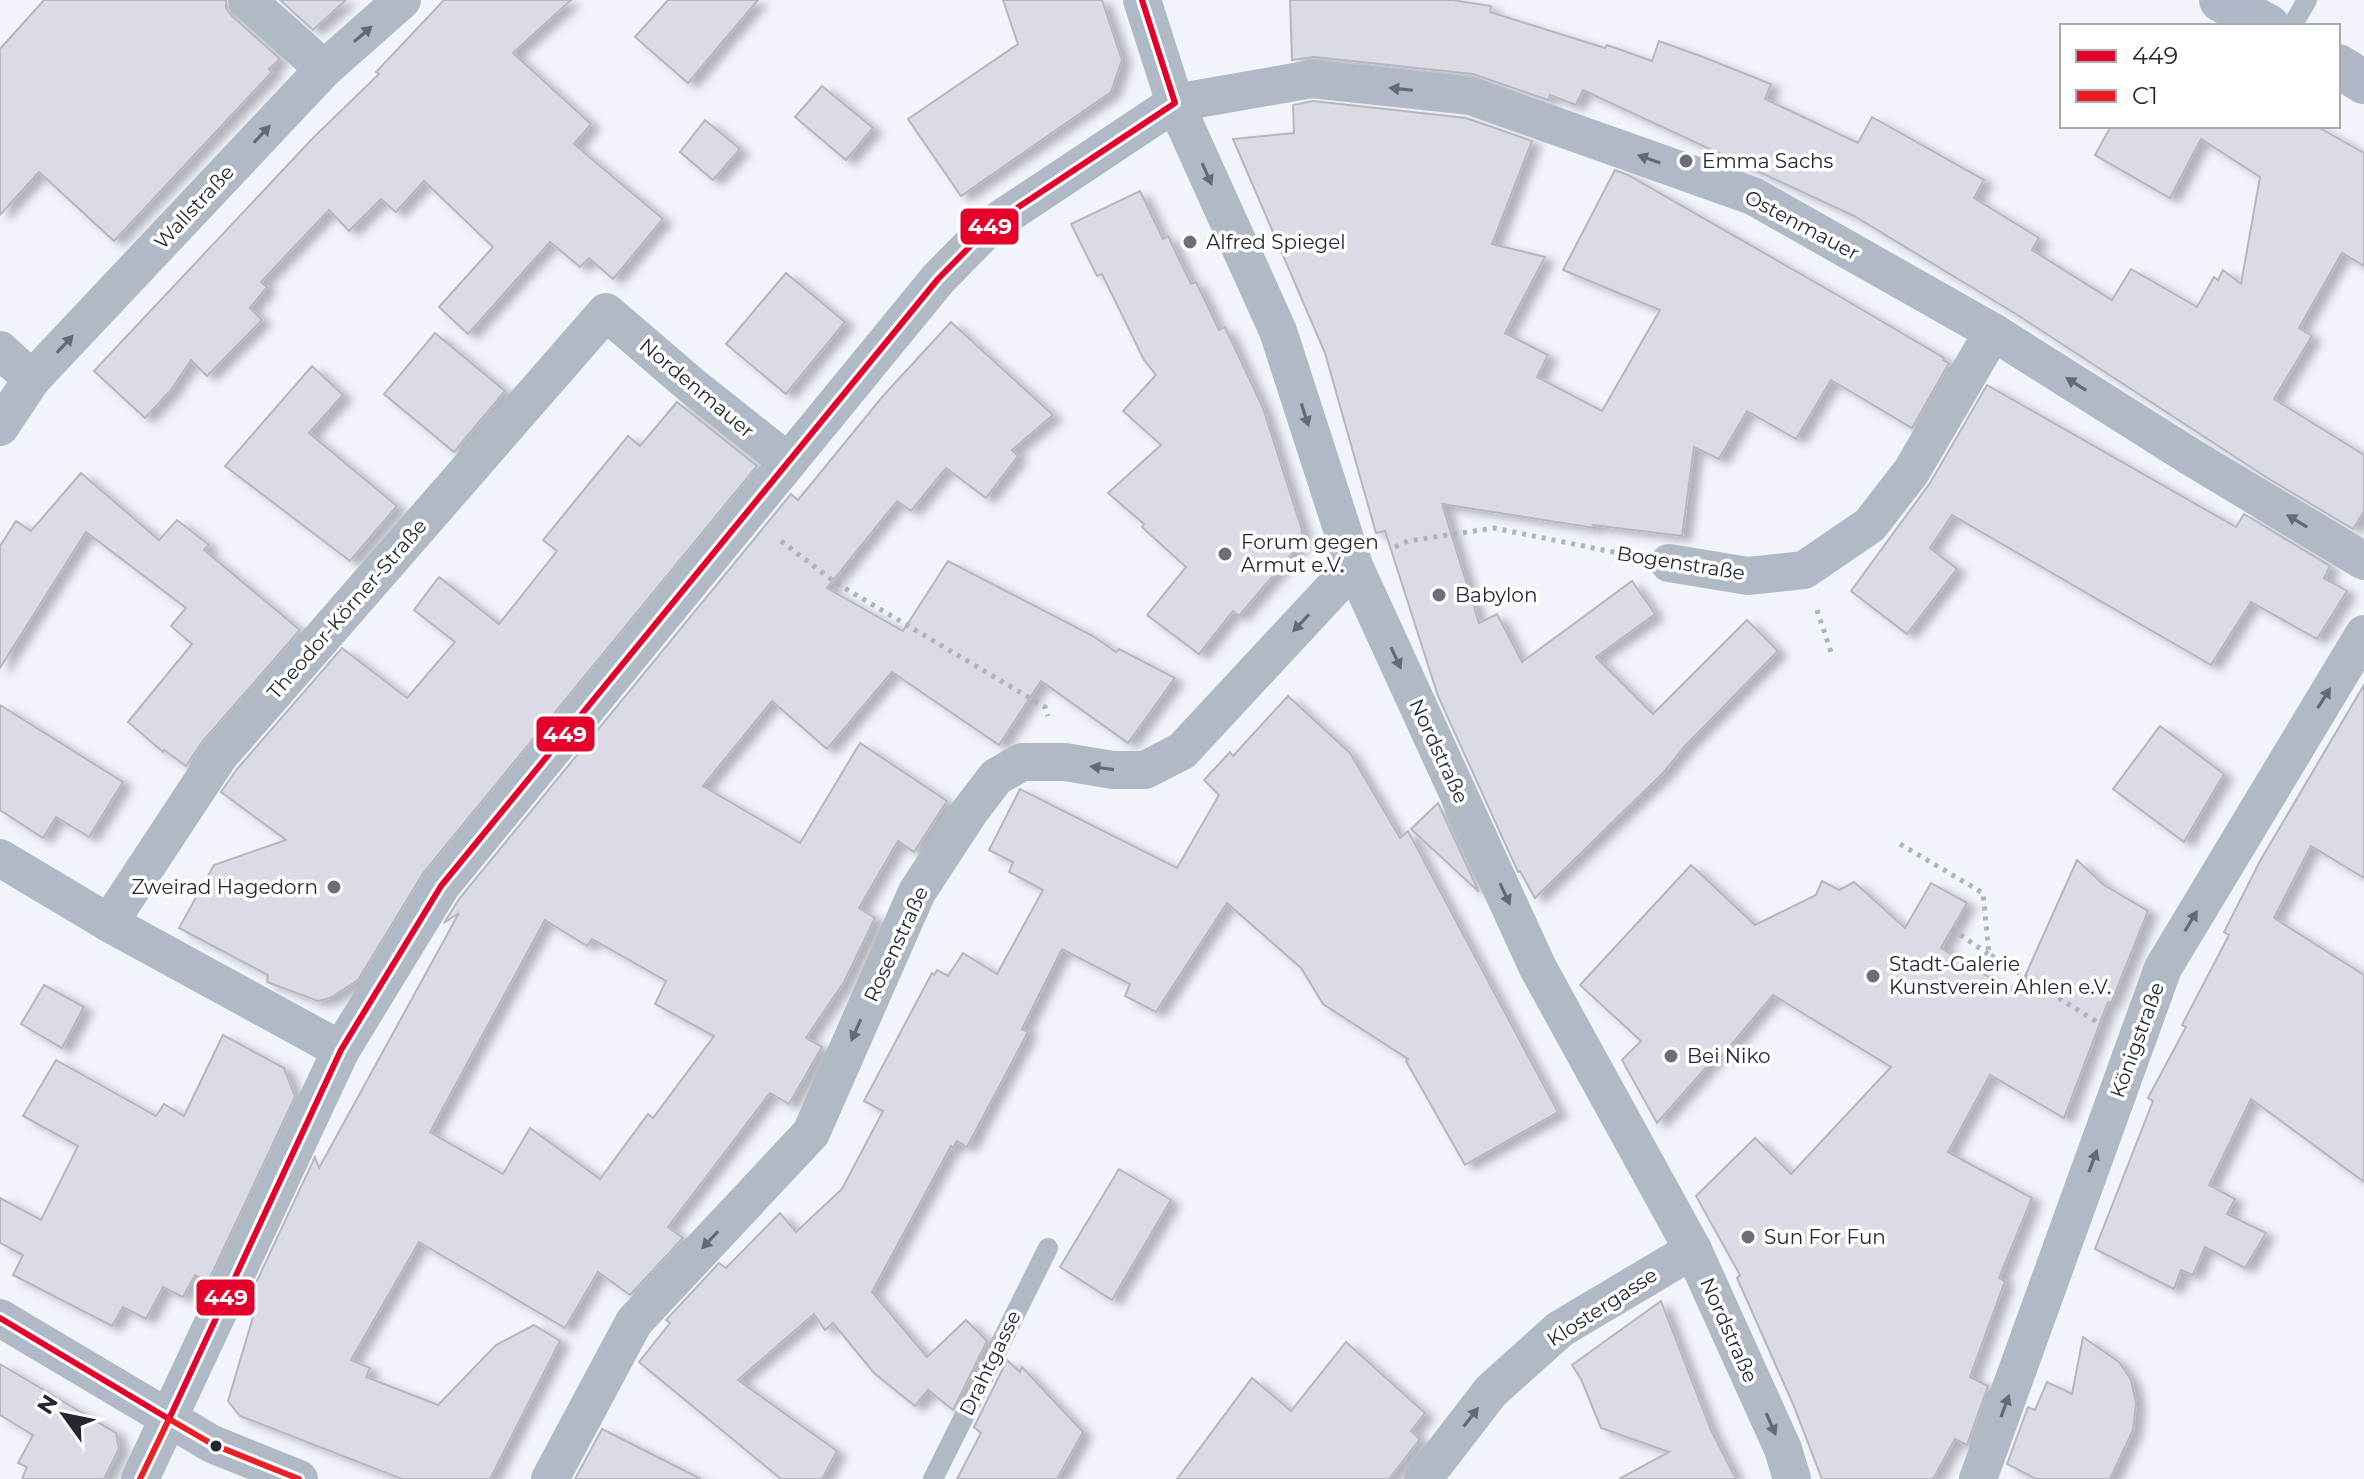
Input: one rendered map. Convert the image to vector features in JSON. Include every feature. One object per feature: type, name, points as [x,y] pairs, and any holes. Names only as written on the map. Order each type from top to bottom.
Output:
[{"type":"street","points":[[247,0],[324,69]]},
{"type":"street","name":"Wallstraße","points":[[0,427],[32,379],[324,69],[402,0]]},
{"type":"street","name":"Nordstraße","points":[[1142,0],[1175,103],[1278,331],[1354,566],[1538,968],[1693,1250],[1783,1449],[1792,1479]]},
{"type":"street","points":[[2221,0],[2264,24]]},
{"type":"street","points":[[2340,67],[2364,82]]},
{"type":"street","name":"Ostenmauer","points":[[1175,103],[1312,79],[1471,96],[1753,196],[1993,332],[2364,561]]},
{"type":"street","points":[[140,1479],[341,1050],[441,886],[938,279],[990,226],[1175,103]]},
{"type":"street","name":"Nordenmauer","points":[[606,312],[788,462]]},
{"type":"street","name":"Theodor-Körner-Straße","points":[[109,923],[219,756],[606,312]]},
{"type":"street","name":"Bogenstraße","points":[[1669,563],[1748,576],[1804,570],[1870,525],[1911,472],[1993,332]]},
{"type":"street","points":[[0,350],[32,379]]},
{"type":"street","name":"Rosenstraße","points":[[550,1479],[634,1322],[811,1133],[917,892],[996,777],[1022,762],[1065,762],[1113,770],[1145,770],[1182,751],[1354,566]]},
{"type":"street","name":"Königstraße","points":[[1978,1479],[2163,968],[2364,634]]},
{"type":"street","points":[[0,858],[109,923],[341,1050]]},
{"type":"street","name":"Klostergasse","points":[[1423,1479],[1491,1391],[1560,1329],[1693,1250]]},
{"type":"street","points":[[0,1318],[212,1444],[299,1479]]},
{"type":"lane","points":[[2293,24],[2307,0]]},
{"type":"lane","name":"Drahtgasse","points":[[933,1479],[1048,1248]]},
{"type":"path","points":[[746,513],[836,583],[1045,707],[1065,762]]},
{"type":"path","name":"Bogenstraße","points":[[1354,566],[1408,541],[1494,528],[1669,563]]},
{"type":"path","points":[[1900,844],[1983,893],[1989,954]]},
{"type":"path","points":[[1952,929],[2135,1045]]},
{"type":"building","points":[[44,0],[226,0],[226,8],[232,16],[280,59],[269,69],[272,72],[114,241],[39,172],[0,215],[0,49]]},
{"type":"building","points":[[280,0],[346,0],[313,30]]},
{"type":"building","points":[[444,0],[571,0],[513,53],[591,124],[574,144],[663,219],[613,279],[589,258],[580,267],[550,242],[468,334],[439,307],[493,247],[424,181],[396,212],[381,199],[349,231],[329,210],[261,282],[267,287],[250,308],[262,320],[207,376],[191,360],[171,390],[145,418],[94,371],[313,138],[379,74],[376,72]]},
{"type":"building","points":[[668,0],[758,0],[688,83],[635,37]]},
{"type":"building","points":[[1003,0],[1102,0],[1122,60],[1111,92],[961,196],[908,119],[1018,44]]},
{"type":"building","points":[[1290,0],[1452,0],[1491,6],[1490,12],[1652,61],[1659,41],[1771,84],[1765,99],[1858,143],[1872,117],[1984,180],[1974,198],[2039,238],[2032,250],[2112,300],[2131,269],[2197,307],[2214,277],[2218,280],[2223,270],[2241,284],[2260,177],[2201,139],[2170,198],[2095,155],[2110,128],[2320,128],[2364,153],[2364,266],[2342,253],[2299,328],[2312,336],[2274,399],[2364,455],[2364,511],[2353,529],[2266,477],[2016,314],[1854,216],[1583,90],[1576,105],[1550,95],[1548,100],[1473,74],[1314,57],[1292,60]]},
{"type":"building","points":[[822,86],[873,128],[846,160],[795,117]]},
{"type":"building","points":[[1313,101],[1466,118],[1532,141],[1492,244],[1545,257],[1505,333],[1548,355],[1537,377],[1602,411],[1660,310],[1563,270],[1615,170],[1839,296],[1949,363],[1912,428],[1831,380],[1796,439],[1747,411],[1719,459],[1694,447],[1682,536],[1593,525],[1595,528],[1442,504],[1479,623],[1497,614],[1522,662],[1632,581],[1655,614],[1596,657],[1653,714],[1747,620],[1778,651],[1685,746],[1664,772],[1535,898],[1518,872],[1438,696],[1385,531],[1376,533],[1325,353],[1233,139],[1294,133],[1293,105]]},
{"type":"building","points":[[705,120],[740,149],[713,180],[680,152]]},
{"type":"building","points":[[1140,191],[1163,239],[1168,236],[1191,284],[1196,282],[1219,330],[1225,327],[1263,408],[1302,530],[1300,544],[1239,616],[1233,611],[1199,654],[1147,615],[1186,567],[1108,493],[1161,445],[1123,411],[1156,375],[1144,360],[1102,274],[1097,276],[1071,224]]},
{"type":"building","points":[[786,273],[845,322],[786,394],[726,344]]},
{"type":"building","points":[[951,322],[1053,415],[1012,450],[1018,456],[986,498],[946,468],[911,511],[897,501],[827,588],[903,631],[948,561],[1093,636],[1116,652],[1119,649],[1175,678],[1128,743],[1041,681],[999,745],[892,672],[827,749],[772,701],[703,786],[800,843],[860,743],[947,801],[914,852],[898,841],[859,908],[875,918],[844,982],[806,1038],[822,1047],[789,1104],[770,1093],[668,1227],[683,1238],[630,1295],[598,1272],[565,1328],[419,1242],[351,1360],[370,1368],[366,1377],[438,1405],[496,1345],[534,1325],[560,1341],[490,1479],[402,1479],[240,1416],[228,1401],[256,1307],[247,1302],[315,1157],[319,1168],[459,913],[444,923],[459,899],[791,494],[798,500],[883,396]],"holes":[[[545,920],[587,946],[592,939],[666,981],[655,1004],[714,1036],[653,1118],[648,1114],[600,1179],[530,1128],[503,1174],[430,1132]]]},
{"type":"building","points":[[435,333],[505,391],[454,452],[384,394]]},
{"type":"building","points":[[312,366],[343,395],[309,433],[397,506],[350,561],[225,466]]},
{"type":"building","points":[[1987,385],[2236,527],[2244,514],[2330,566],[2324,578],[2347,591],[2317,639],[2251,602],[2211,665],[1952,515],[1930,548],[1957,569],[1907,634],[1851,591],[1930,483]]},
{"type":"building","points":[[677,402],[757,466],[424,872],[358,980],[330,998],[318,1001],[267,982],[268,975],[179,928],[214,865],[286,840],[221,792],[237,769],[342,648],[407,698],[455,642],[414,610],[439,577],[499,624],[557,551],[543,540],[628,436],[640,446]]},
{"type":"building","points":[[81,473],[159,540],[177,520],[209,545],[204,550],[300,630],[202,742],[186,766],[163,752],[128,722],[192,644],[171,626],[186,608],[86,532],[0,668],[0,546],[16,521],[31,531]]},
{"type":"building","points":[[2364,685],[2364,878],[2311,846],[2274,918],[2364,975],[2364,1182],[2251,1099],[2209,1185],[2235,1199],[2227,1214],[2266,1233],[2245,1268],[2205,1247],[2193,1275],[2181,1270],[2174,1289],[2095,1249],[2153,1101],[2148,1098],[2186,1027],[2182,1025],[2229,935],[2224,932],[2260,861]]},
{"type":"building","points":[[1288,696],[1350,753],[1400,838],[1408,831],[1558,1112],[1465,1165],[1406,1061],[1408,1059],[1323,1004],[1301,968],[1227,903],[1156,1012],[1125,996],[1130,984],[1062,949],[1022,1029],[1028,1032],[967,1147],[957,1141],[953,1148],[951,1146],[872,1292],[927,1357],[966,1320],[987,1341],[953,1410],[928,1390],[915,1406],[874,1373],[833,1323],[825,1330],[814,1314],[738,1380],[837,1451],[822,1479],[781,1479],[639,1362],[670,1323],[666,1320],[719,1263],[726,1268],[780,1213],[796,1232],[842,1189],[883,1111],[864,1101],[932,973],[934,975],[937,970],[948,976],[963,953],[997,974],[1043,890],[1009,872],[1013,862],[989,850],[1020,789],[1177,868],[1219,795],[1204,780],[1230,752],[1233,756]]},
{"type":"building","points":[[0,705],[123,782],[89,837],[56,817],[43,838],[0,810]]},
{"type":"building","points":[[2160,726],[2224,774],[2184,842],[2113,789]]},
{"type":"building","points":[[1438,803],[1479,892],[1411,829]]},
{"type":"building","points":[[2077,860],[2104,885],[2148,911],[2111,1003],[2108,1002],[2064,1118],[1990,1075],[1948,1152],[2032,1198],[1999,1278],[2005,1281],[1970,1377],[1988,1386],[1967,1445],[1955,1439],[1933,1479],[1822,1479],[1793,1404],[1737,1278],[1740,1275],[1696,1196],[1755,1138],[1791,1174],[1891,1067],[1773,995],[1721,1057],[1718,1054],[1657,1123],[1622,1060],[1641,1041],[1580,985],[1691,865],[1755,925],[1816,895],[1822,881],[1839,890],[1854,882],[1905,928],[1931,883],[1967,903],[1941,948],[2017,994]]},
{"type":"building","points":[[44,985],[84,1007],[62,1048],[21,1024]]},
{"type":"building","points":[[223,1035],[284,1068],[295,1097],[208,1282],[195,1275],[183,1297],[163,1287],[146,1319],[123,1307],[112,1326],[13,1275],[23,1255],[0,1243],[0,1198],[41,1220],[78,1146],[23,1116],[56,1060],[156,1116],[164,1104],[184,1116]]},
{"type":"building","points":[[1119,1169],[1171,1200],[1112,1300],[1060,1267]]},
{"type":"building","points":[[1661,1301],[1711,1430],[1736,1479],[1619,1479],[1669,1452],[1601,1428],[1572,1365]]},
{"type":"building","points":[[2083,1337],[2119,1362],[2131,1380],[2136,1403],[2133,1430],[2110,1479],[2036,1479],[2007,1464],[2028,1407],[2035,1410],[2047,1382],[2072,1394]]},
{"type":"building","points":[[1346,1342],[1425,1413],[1411,1431],[1420,1439],[1389,1479],[1177,1479],[1252,1378],[1291,1411]]},
{"type":"building","points":[[1007,1360],[1020,1372],[1022,1367],[1083,1432],[1057,1479],[957,1479],[981,1433],[974,1427]]},
{"type":"building","points":[[0,1364],[116,1433],[119,1449],[104,1479],[22,1479],[27,1467],[18,1463],[33,1435],[0,1415]]},
{"type":"building","points":[[602,1429],[701,1479],[575,1479]]},
{"type":"transit line","name":"449","points":[[0,1318],[169,1419],[341,1050],[441,886],[938,279],[990,226],[1175,103],[1142,0]]},
{"type":"transit line","name":"C1","points":[[140,1479],[169,1419],[212,1444],[299,1479]]},
{"type":"place","name":"Emma Sachs","points":[[1686,161]]},
{"type":"place","name":"Alfred Spiegel","points":[[1190,242]]},
{"type":"place","name":"Forum gegen Armut e.V.","points":[[1225,554]]},
{"type":"place","name":"Babylon","points":[[1439,595]]},
{"type":"place","name":"Zweirad Hagedorn","points":[[334,887]]},
{"type":"place","name":"Stadt-Galerie Kunstverein Ahlen e.V.","points":[[1873,976]]},
{"type":"place","name":"Bei Niko","points":[[1671,1056]]},
{"type":"place","name":"Sun For Fun","points":[[1748,1237]]}]
